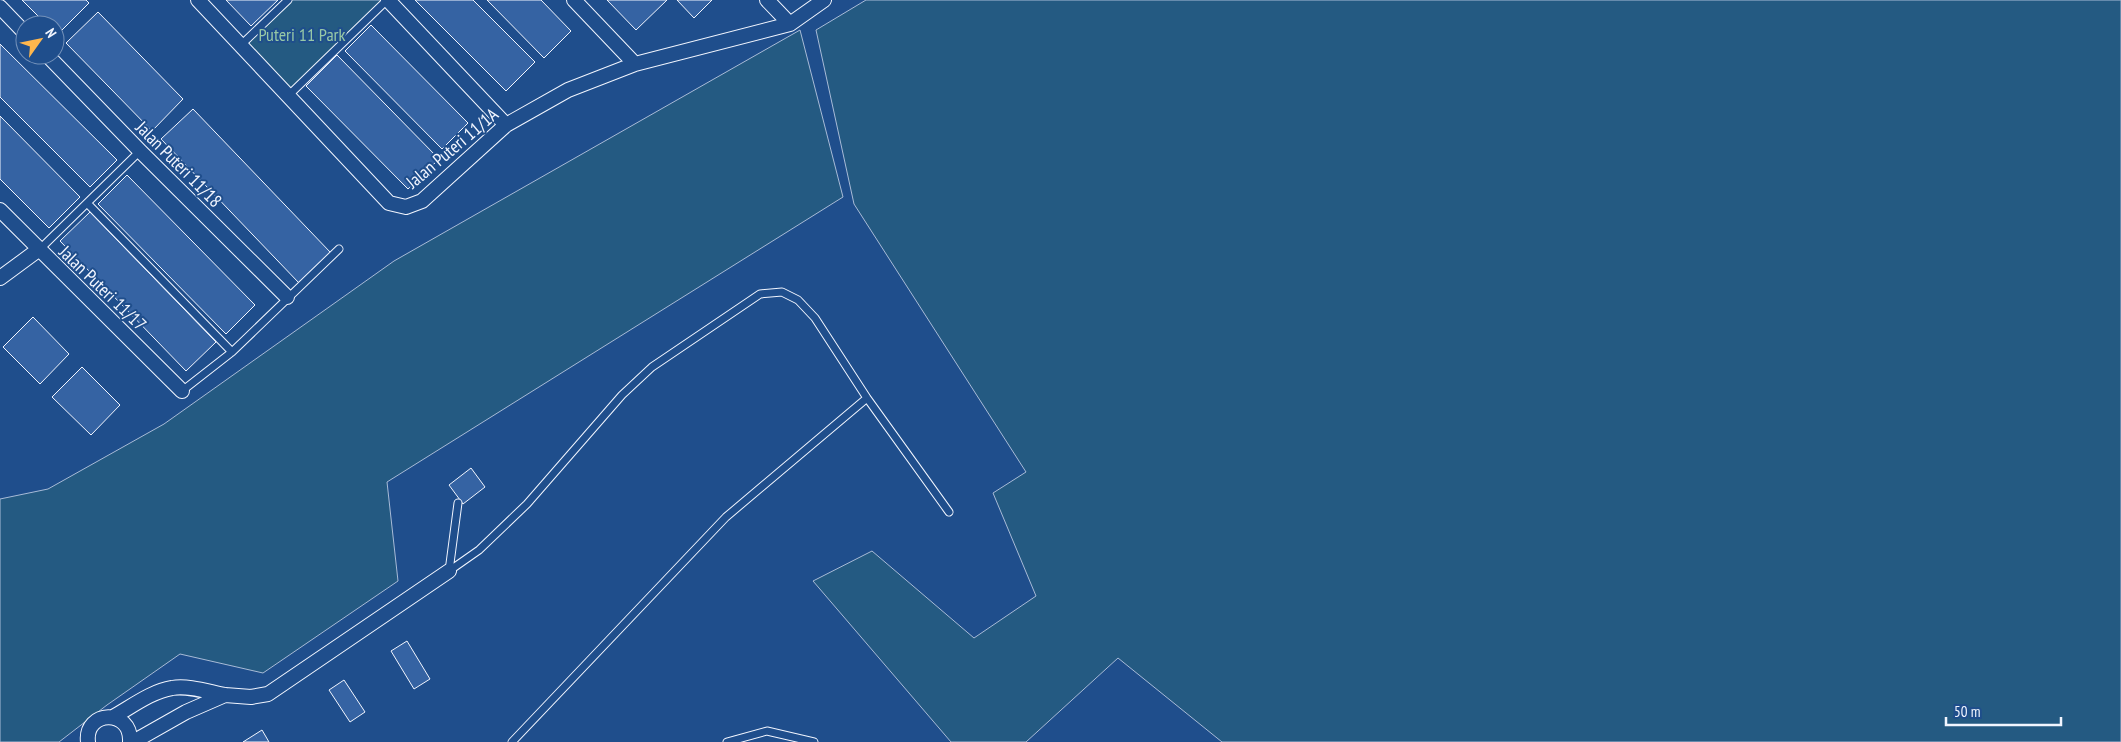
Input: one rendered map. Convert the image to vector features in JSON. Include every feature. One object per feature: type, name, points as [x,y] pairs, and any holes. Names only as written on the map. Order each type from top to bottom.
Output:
[{"type":"street","name":"Jalan Puteri 11/1A","points":[[198,0],[289,95],[388,203],[406,207],[422,201],[506,125],[568,90],[635,64],[790,24],[824,0]]},
{"type":"street","points":[[388,0],[506,125]]},
{"type":"street","points":[[574,0],[635,64]]},
{"type":"street","points":[[767,0],[790,24]]},
{"type":"street","points":[[0,7],[15,23]]},
{"type":"street","name":"Jalan Puteri 11/18","points":[[57,65],[287,297]]},
{"type":"street","name":"Jalan Puteri 11/17","points":[[0,210],[38,250],[182,391]]},
{"type":"street","points":[[0,278],[38,250]]},
{"type":"street","points":[[113,717],[157,693],[172,688],[251,697],[268,694],[450,571]]},
{"type":"street","points":[[88,742],[88,733],[95,722],[106,716],[113,717],[125,724],[129,730],[131,742],[186,712],[225,695]]},
{"type":"lane","points":[[241,45],[288,0]]},
{"type":"lane","points":[[289,95],[388,0]]},
{"type":"lane","points":[[38,250],[140,151]]},
{"type":"lane","points":[[87,203],[232,352]]},
{"type":"lane","points":[[182,391],[232,352],[339,249]]},
{"type":"lane","points":[[450,571],[479,550],[526,504],[622,395],[652,367],[760,294],[782,292],[798,300],[815,318],[866,398],[949,512]]},
{"type":"lane","points":[[512,742],[726,518],[866,398]]},
{"type":"lane","points":[[450,571],[458,502]]},
{"type":"lane","points":[[727,742],[767,731],[814,742]]},
{"type":"green space","name":"Puteri 11 Park","points":[[288,0],[387,0],[289,95],[241,45]]},
{"type":"green space","points":[[866,0],[2121,0],[2121,742],[1222,742],[1118,658],[1026,742],[951,742],[813,581],[872,551],[974,638],[1036,596],[993,493],[1026,472],[854,204],[816,30]]},
{"type":"green space","points":[[800,30],[843,197],[387,482],[398,581],[263,673],[180,654],[107,705],[59,742],[0,742],[0,499],[48,489],[164,424],[394,261]]},
{"type":"building","points":[[22,0],[86,0],[89,3],[65,27],[65,15],[37,15]]},
{"type":"building","points":[[226,0],[278,0],[251,26]]},
{"type":"building","points":[[415,0],[473,0],[535,62],[506,91]]},
{"type":"building","points":[[487,0],[541,0],[571,31],[544,58]]},
{"type":"building","points":[[607,0],[667,0],[636,30]]},
{"type":"building","points":[[677,0],[712,0],[694,18]]},
{"type":"building","points":[[98,12],[183,99],[152,131],[66,43]]},
{"type":"building","points":[[371,25],[468,123],[442,149],[345,51]]},
{"type":"building","points":[[0,44],[15,59],[15,65],[21,65],[117,160],[90,187],[0,97]]},
{"type":"building","points":[[337,55],[439,159],[408,189],[306,86]]},
{"type":"building","points":[[193,109],[331,253],[299,283],[161,139]]},
{"type":"building","points":[[0,116],[80,197],[49,228],[0,179]]},
{"type":"building","points":[[127,175],[255,305],[226,334],[98,204]]},
{"type":"building","points":[[90,212],[216,342],[186,371],[60,241]]},
{"type":"building","points":[[33,317],[69,354],[40,384],[3,347]]},
{"type":"building","points":[[82,367],[120,405],[91,435],[52,397]]},
{"type":"building","points":[[471,468],[485,487],[463,504],[449,485]]},
{"type":"building","points":[[407,641],[430,679],[414,689],[391,651]]},
{"type":"building","points":[[344,680],[365,712],[350,722],[329,690]]},
{"type":"building","points":[[262,730],[269,742],[243,742]]}]
